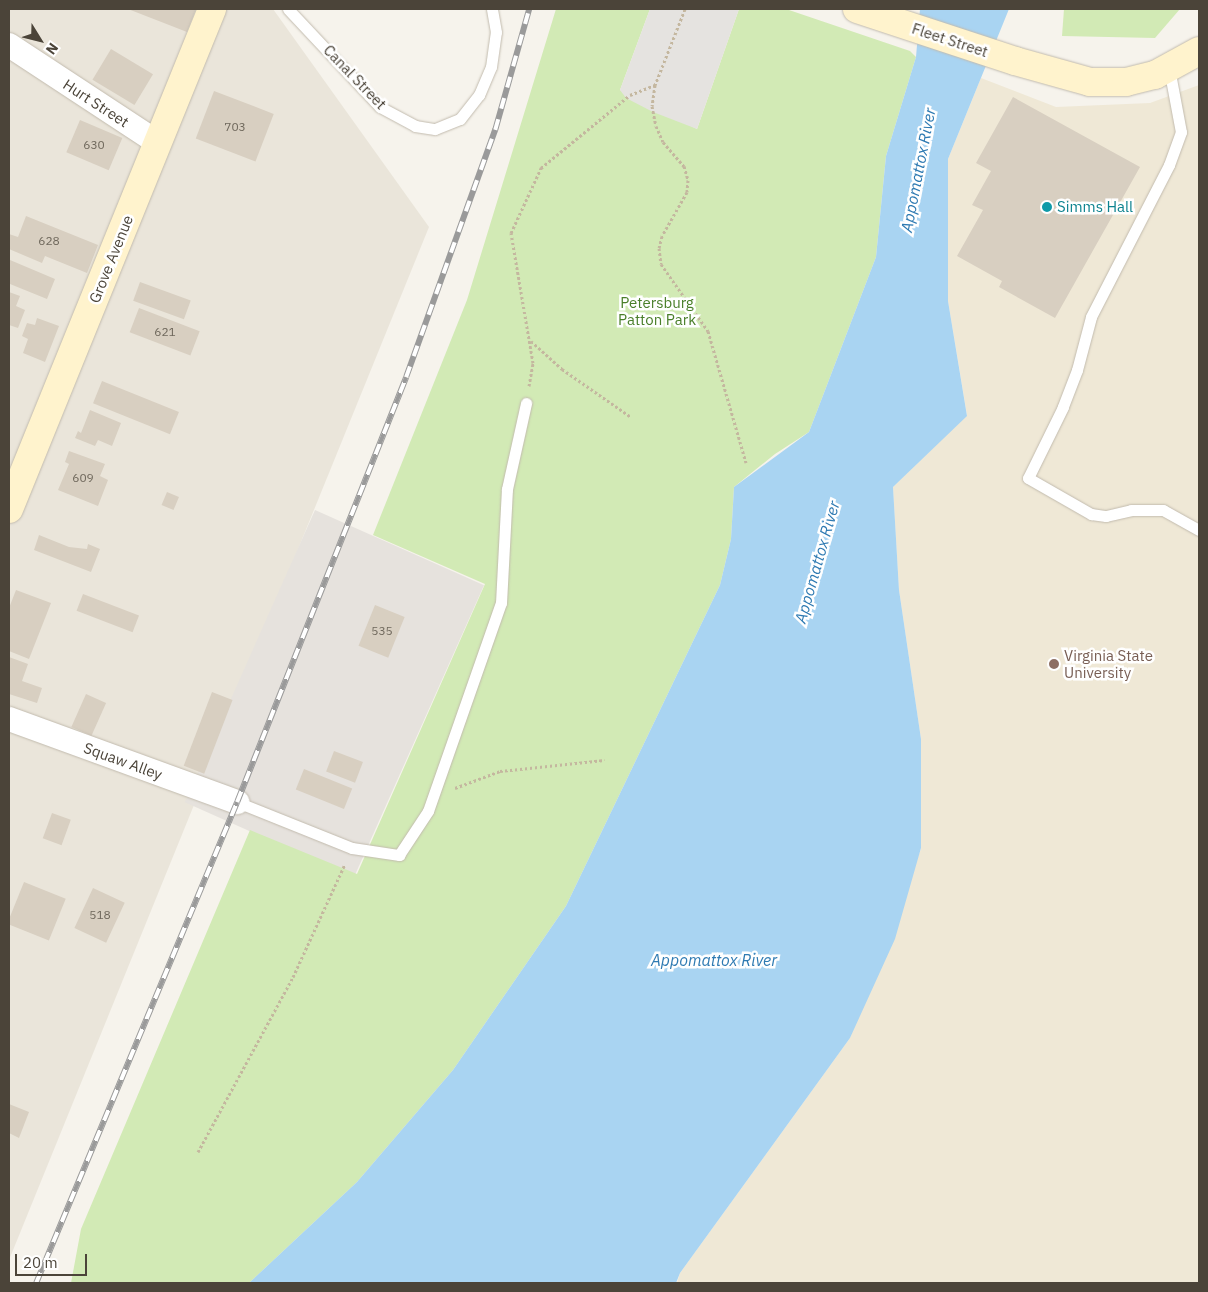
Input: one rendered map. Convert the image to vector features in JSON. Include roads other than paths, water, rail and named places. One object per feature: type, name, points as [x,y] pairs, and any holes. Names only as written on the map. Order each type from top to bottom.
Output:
[{"type":"main road","name":"Grove Avenue","points":[[9,509],[212,9]]},
{"type":"main road","name":"Fleet Street","points":[[857,9],[1015,61],[1090,82],[1126,82],[1169,68],[1199,51]]},
{"type":"street","name":"Hurt Street","points":[[9,45],[158,143]]},
{"type":"street","name":"Squaw Alley","points":[[9,720],[237,802]]},
{"type":"lane","name":"Canal Street","points":[[288,9],[380,107],[415,126],[435,129],[460,119],[478,95],[491,67],[496,32],[492,9]]},
{"type":"lane","points":[[1169,68],[1182,132],[1170,165],[1091,317],[1077,370],[1063,407],[1028,478],[1091,514],[1106,516],[1131,510],[1163,510],[1199,530]]},
{"type":"lane","points":[[237,802],[352,848],[399,854],[428,811],[501,603],[507,489],[526,403]]},
{"type":"water","name":"Appomattox River","points":[[920,9],[1009,9],[948,159],[948,301],[967,416],[893,487],[899,590],[921,739],[921,848],[895,939],[850,1038],[680,1273],[676,1283],[249,1283],[357,1182],[453,1070],[566,906],[720,585],[731,539],[734,487],[809,432],[876,257],[886,156],[916,57]]},
{"type":"railway","points":[[36,1283],[237,802],[406,377],[495,130],[529,9]]},
{"type":"place","name":"Simms Hall","points":[[1047,207]]},
{"type":"place","name":"Virginia State University","points":[[1054,664]]},
{"type":"park label","name":"Petersburg Patton Park","points":[[657,310]]}]
